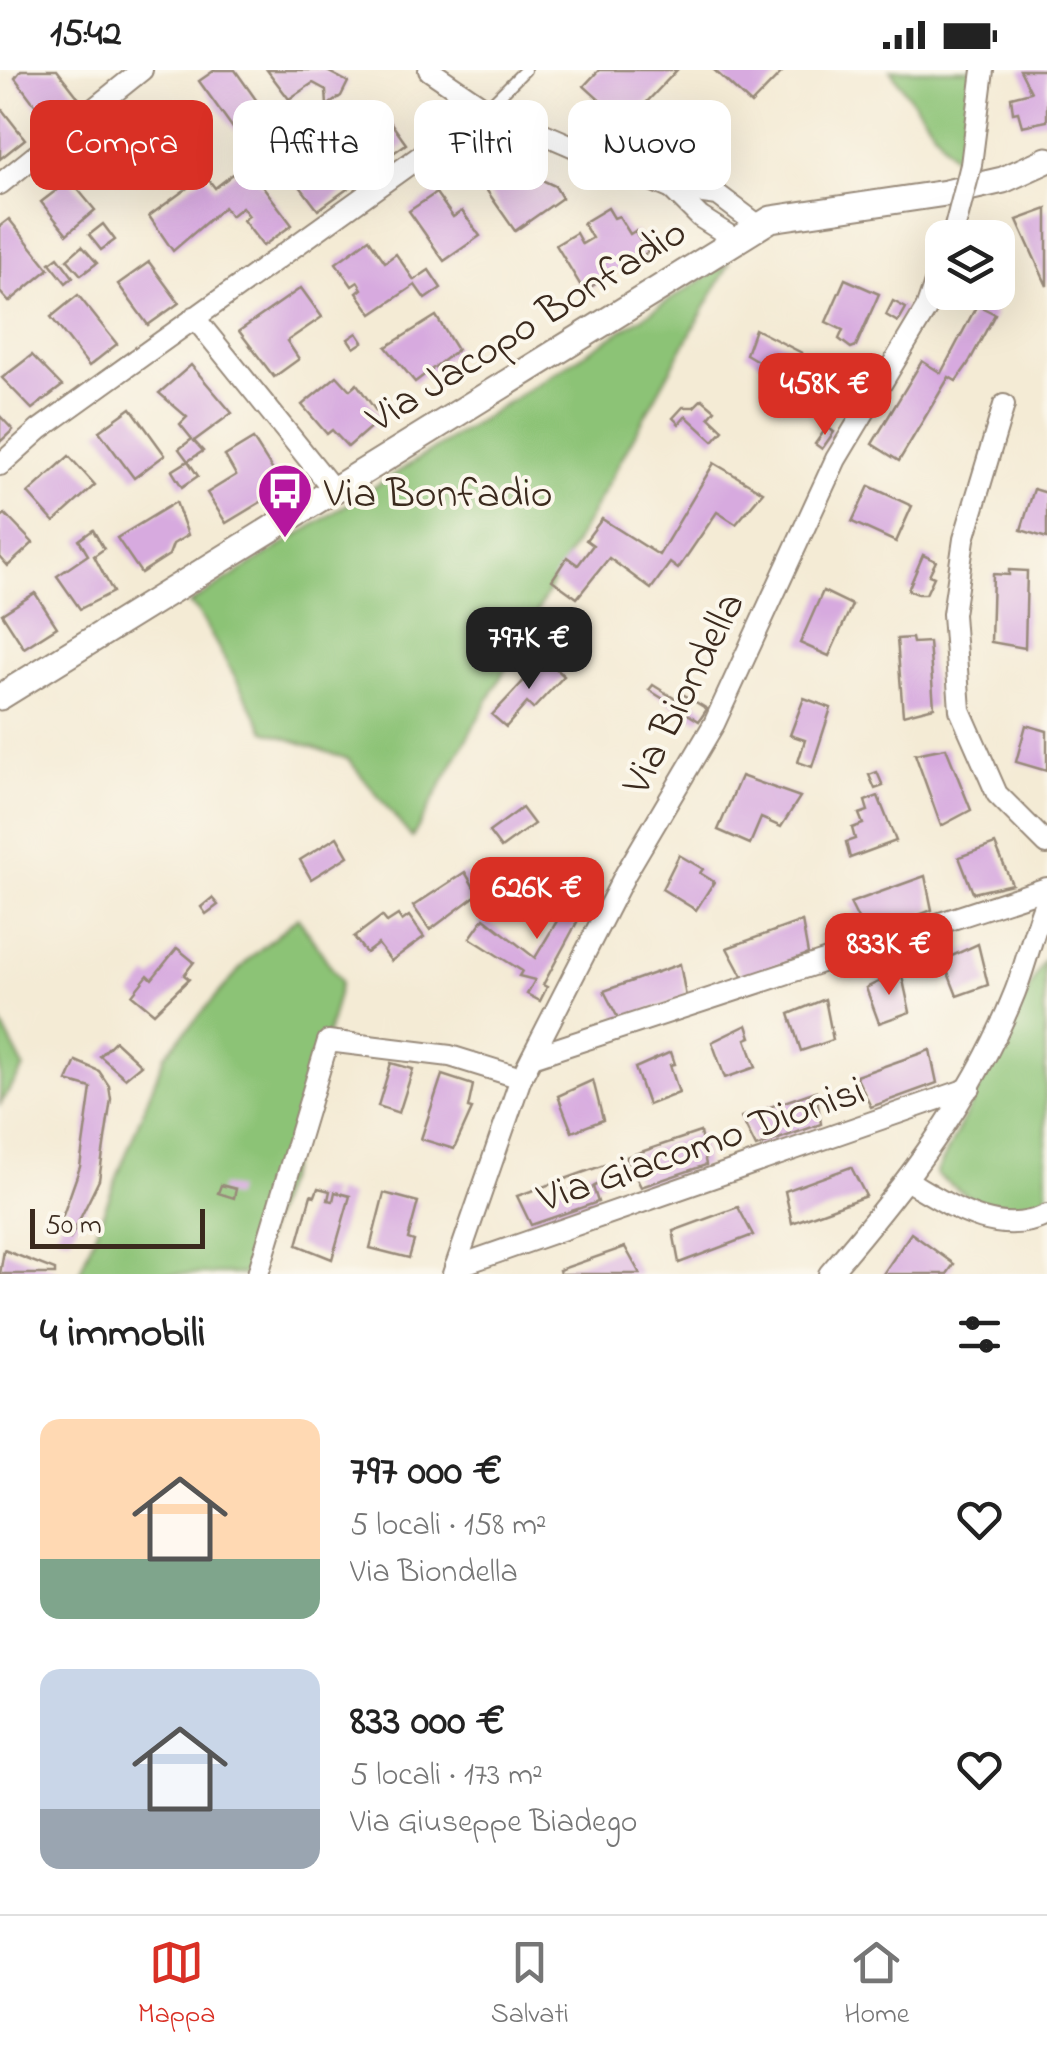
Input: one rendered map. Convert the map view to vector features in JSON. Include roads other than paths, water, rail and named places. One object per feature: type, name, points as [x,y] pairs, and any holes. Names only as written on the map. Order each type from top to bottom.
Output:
[{"type":"street","points":[[0,184],[142,70]]},
{"type":"street","points":[[429,70],[473,100]]},
{"type":"street","points":[[956,220],[971,164],[983,70]]},
{"type":"street","points":[[0,465],[40,429],[414,160]]},
{"type":"street","name":"Via Jacopo Bonfadio","points":[[0,698],[332,488],[759,226],[784,215],[965,189],[1003,180],[1047,160]]},
{"type":"street","points":[[673,190],[700,217],[736,240]]},
{"type":"street","points":[[680,190],[718,195],[759,226]]},
{"type":"street","name":"Via Biondella","points":[[454,1271],[521,1078],[626,873],[714,724],[836,459],[925,310]]},
{"type":"street","points":[[194,317],[332,488]]},
{"type":"street","points":[[1004,405],[964,538],[953,614],[960,710],[997,794],[1047,844]]},
{"type":"street","points":[[532,1057],[1047,888]]},
{"type":"street","points":[[829,1274],[908,1181],[970,1088],[1015,993],[1047,897]]},
{"type":"street","points":[[258,1274],[328,1041],[450,1056],[521,1078]]},
{"type":"street","name":"Via Giacomo Dionisi","points":[[454,1271],[970,1088]]},
{"type":"street","points":[[908,1181],[971,1218],[1027,1225],[1047,1215]]},
{"type":"lane","points":[[495,100],[524,70]]},
{"type":"place","name":"Via Bonfadio","points":[[285,540]]}]
